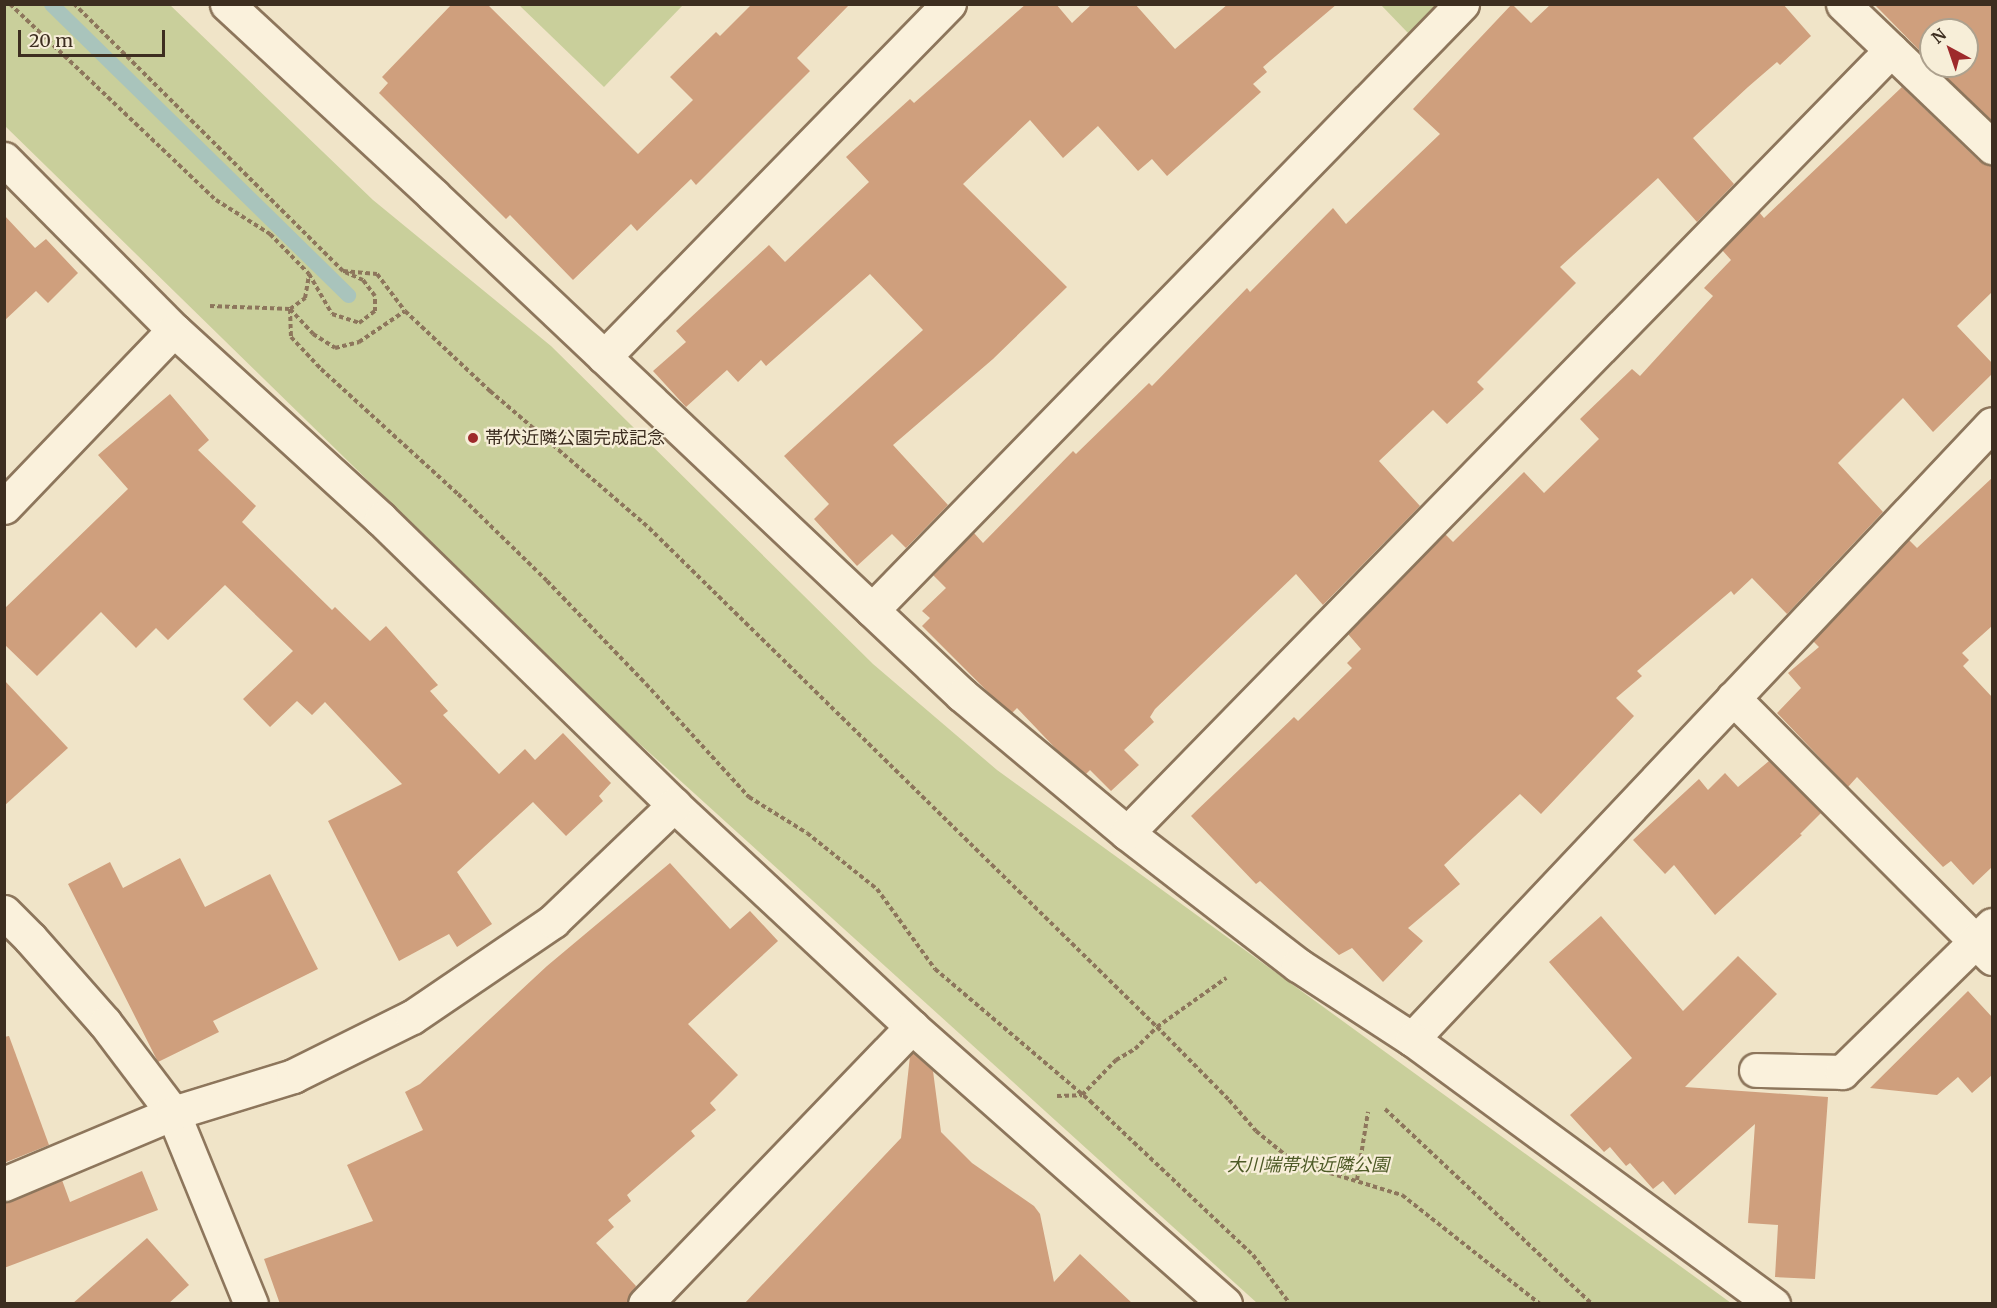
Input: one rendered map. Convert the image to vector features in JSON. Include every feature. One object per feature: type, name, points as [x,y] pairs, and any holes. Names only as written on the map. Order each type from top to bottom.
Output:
[{"type":"street","points":[[227,4],[962,695],[1127,833],[1298,965],[1412,1039],[1773,1304]]},
{"type":"street","points":[[604,357],[949,4]]},
{"type":"street","points":[[872,610],[1462,4]]},
{"type":"street","points":[[1843,4],[1992,147]]},
{"type":"street","points":[[1127,833],[1892,50]]},
{"type":"street","points":[[4,159],[174,330],[381,519],[674,805],[912,1027],[1226,1304]]},
{"type":"street","points":[[4,507],[174,330]]},
{"type":"street","points":[[1412,1039],[1992,424]]},
{"type":"street","points":[[1733,698],[1987,942],[1842,1072],[1756,1070]]},
{"type":"street","points":[[4,1184],[173,1113],[293,1076],[412,1017],[553,921],[674,805]]},
{"type":"street","points":[[4,912],[105,1023],[173,1113],[251,1304]]},
{"type":"street","points":[[645,1304],[912,1027]]},
{"type":"path","points":[[10,4],[216,201],[270,234],[309,274],[332,314],[359,323],[375,311],[375,296],[363,280],[343,271],[74,4]]},
{"type":"path","points":[[343,271],[377,274],[405,311],[708,584],[1157,1027],[1229,1100],[1256,1131],[1294,1162],[1402,1196],[1540,1304]]},
{"type":"path","points":[[206,306],[290,309],[304,298],[309,274]]},
{"type":"path","points":[[290,309],[313,334],[336,348],[359,342],[405,311]]},
{"type":"path","points":[[290,309],[291,337],[321,369],[458,494],[547,581],[646,684],[749,797],[807,833],[878,889],[935,969],[1082,1095],[1253,1255],[1290,1304]]},
{"type":"path","points":[[1082,1095],[1116,1060],[1135,1049],[1157,1027],[1226,978]]},
{"type":"path","points":[[1385,1108],[1592,1304]]},
{"type":"path","points":[[1357,1180],[1368,1112]]},
{"type":"green space","name":"大川端帯状近隣公園","points":[[4,5],[170,5],[373,200],[551,346],[873,664],[997,770],[1731,1303],[1257,1303],[610,717],[5,126]]},
{"type":"green space","points":[[519,5],[683,5],[604,87]]},
{"type":"green space","points":[[1381,5],[1437,5],[1408,33]]},
{"type":"building","points":[[452,4],[487,4],[638,154],[693,100],[670,77],[716,32],[720,36],[752,4],[850,4],[797,58],[810,71],[696,185],[691,179],[637,231],[631,224],[573,280],[510,215],[506,219],[379,93],[388,83],[382,77]]},
{"type":"building","points":[[1026,4],[1056,4],[1072,23],[1092,4],[1135,4],[1175,49],[1228,4],[1337,4],[1263,67],[1267,72],[1253,84],[1261,92],[1167,176],[1152,159],[1138,171],[1098,126],[1063,158],[1030,120],[963,184],[1067,287],[993,359],[893,445],[948,505],[906,548],[892,534],[857,566],[814,519],[829,504],[784,456],[923,330],[870,274],[766,366],[761,360],[738,382],[727,370],[686,407],[653,371],[686,342],[676,331],[769,245],[785,262],[869,182],[846,157],[910,99],[914,103]]},
{"type":"building","points":[[1512,4],[1531,23],[1551,4],[1783,4],[1811,36],[1780,65],[1777,62],[1748,87],[1693,138],[1734,184],[1697,222],[1658,178],[1560,267],[1576,283],[1477,382],[1484,389],[1447,424],[1433,410],[1379,461],[1420,506],[1323,605],[1296,574],[1155,709],[1150,717],[1154,722],[1124,750],[1139,765],[1111,791],[1090,770],[1086,774],[1058,751],[1017,708],[1012,713],[993,697],[922,626],[930,618],[922,611],[946,588],[933,575],[974,533],[983,543],[1073,451],[1076,454],[1149,383],[1152,386],[1247,288],[1250,292],[1333,208],[1346,224],[1440,134],[1413,109]]},
{"type":"building","points":[[1874,4],[1992,4],[1992,121],[1947,78],[1979,78],[1979,18],[1919,18],[1919,50]]},
{"type":"building","points":[[1902,87],[1979,161],[1992,165],[1992,292],[1957,326],[1992,363],[1992,374],[1933,432],[1903,398],[1838,463],[1883,512],[1787,614],[1752,578],[1734,595],[1731,591],[1637,671],[1642,676],[1616,698],[1634,716],[1541,814],[1520,794],[1444,865],[1460,884],[1408,928],[1423,941],[1383,982],[1352,948],[1339,955],[1260,881],[1256,884],[1191,816],[1294,717],[1298,721],[1352,668],[1347,663],[1361,649],[1348,634],[1445,534],[1453,542],[1524,472],[1544,493],[1599,439],[1580,419],[1632,369],[1640,376],[1713,296],[1704,288],[1731,260],[1722,250],[1759,212],[1764,218]]},
{"type":"building","points":[[4,215],[35,248],[46,239],[78,273],[48,303],[36,291],[4,321]]},
{"type":"building","points":[[170,394],[209,440],[198,450],[256,506],[242,522],[332,610],[335,607],[370,641],[386,626],[438,685],[430,691],[448,711],[443,715],[499,774],[525,749],[535,760],[563,733],[611,783],[599,796],[603,801],[566,836],[533,802],[457,872],[492,924],[457,947],[449,934],[399,961],[328,821],[402,784],[325,702],[312,715],[297,701],[270,727],[243,699],[293,651],[225,585],[168,640],[156,628],[136,648],[101,612],[37,676],[4,644],[4,609],[128,489],[98,455]]},
{"type":"building","points":[[1992,478],[1992,626],[1962,653],[1969,660],[1963,666],[1992,697],[1992,867],[1973,885],[1951,861],[1943,867],[1857,777],[1848,787],[1777,713],[1801,688],[1788,673],[1819,647],[1813,641],[1909,540],[1917,548]]},
{"type":"building","points":[[4,680],[68,748],[4,806]]},
{"type":"building","points":[[1769,761],[1821,813],[1800,834],[1802,835],[1715,915],[1674,865],[1665,874],[1633,840],[1699,779],[1708,790],[1725,773],[1738,787]]},
{"type":"building","points":[[180,858],[205,907],[270,874],[318,969],[213,1021],[219,1032],[158,1062],[68,884],[110,862],[123,888]]},
{"type":"building","points":[[670,863],[730,929],[750,911],[778,941],[688,1024],[738,1075],[710,1103],[716,1110],[691,1131],[695,1136],[627,1195],[631,1201],[608,1220],[614,1227],[596,1243],[636,1286],[627,1304],[280,1304],[264,1259],[373,1221],[347,1165],[423,1130],[405,1092],[420,1084],[547,966]]},
{"type":"building","points":[[1601,916],[1683,1011],[1738,956],[1777,994],[1685,1087],[1828,1097],[1815,1279],[1775,1277],[1778,1225],[1748,1223],[1755,1124],[1675,1195],[1663,1181],[1653,1189],[1630,1163],[1626,1166],[1610,1147],[1604,1152],[1570,1115],[1632,1058],[1549,962]]},
{"type":"building","points":[[1968,991],[1992,1017],[1992,1075],[1972,1093],[1958,1077],[1937,1095],[1870,1088]]},
{"type":"building","points":[[9,1036],[49,1145],[4,1163],[4,1037]]},
{"type":"building","points":[[913,1053],[933,1071],[941,1132],[972,1163],[1034,1206],[1040,1214],[1054,1282],[1080,1254],[1133,1304],[744,1304],[901,1138],[910,1056]]},
{"type":"building","points":[[142,1171],[158,1210],[4,1268],[4,1202],[62,1180],[70,1202]]},
{"type":"building","points":[[147,1238],[189,1285],[168,1304],[72,1304]]},
{"type":"waterway","points":[[51,4],[348,295]]},
{"type":"place","name":"帯伏近隣公園完成記念","points":[[473,438]]}]
